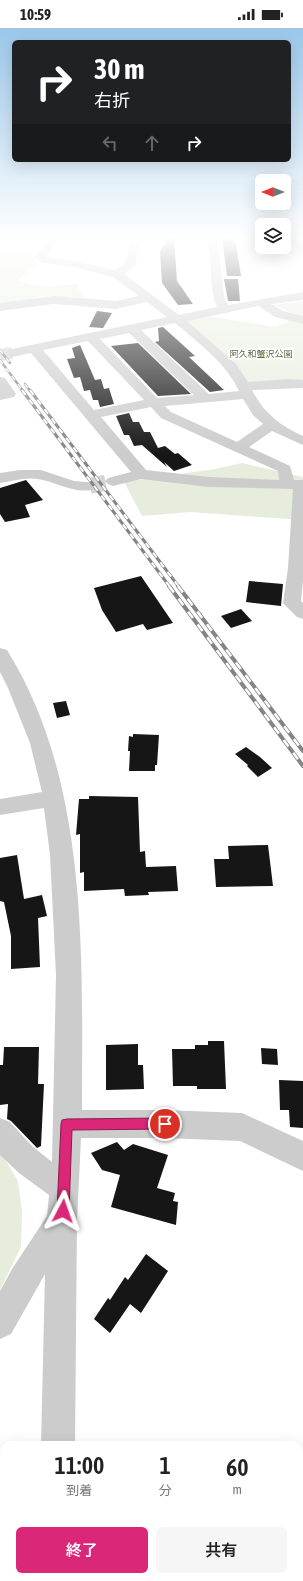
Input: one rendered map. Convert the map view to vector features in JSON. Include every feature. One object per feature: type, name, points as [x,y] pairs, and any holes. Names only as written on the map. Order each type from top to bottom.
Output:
[{"type":"street","points":[[166,310],[178,319],[233,368],[255,409],[265,420],[271,425],[303,441]]},
{"type":"street","points":[[12,353],[222,310]]},
{"type":"street","points":[[271,310],[277,315],[303,320]]},
{"type":"street","points":[[132,328],[205,398]]},
{"type":"street","points":[[91,337],[156,402],[166,415],[285,469],[297,485],[301,496],[297,568],[292,587],[292,603],[303,613]]},
{"type":"street","points":[[34,348],[141,474]]},
{"type":"street","points":[[0,381],[9,394],[0,396]]},
{"type":"street","points":[[92,415],[156,402],[205,398],[289,383],[303,384]]},
{"type":"street","points":[[238,448],[271,425]]},
{"type":"street","points":[[0,478],[19,474],[39,474],[82,488],[90,486]]},
{"type":"street","points":[[113,481],[141,474],[209,482],[297,485]]},
{"type":"street","points":[[0,654],[18,688],[40,743],[54,798],[62,855],[69,975],[67,1124],[62,1221],[58,1441]]},
{"type":"street","points":[[0,807],[54,798]]},
{"type":"street","points":[[67,1124],[165,1124],[242,1127],[303,1156]]},
{"type":"street","points":[[0,1132],[9,1145],[32,1166],[64,1188]]},
{"type":"street","points":[[0,1323],[23,1280],[62,1221]]},
{"type":"green space","points":[[287,310],[303,310],[303,317]]},
{"type":"green space","name":"阿久和蟹沢公園","points":[[206,316],[276,327],[291,320],[303,321],[303,382],[246,384],[186,321]]},
{"type":"green space","points":[[242,463],[303,477],[303,520],[191,512],[142,516],[124,482],[215,469]]},
{"type":"green space","points":[[0,1151],[18,1181],[22,1211],[21,1247],[0,1290]]},
{"type":"building","points":[[97,311],[112,313],[103,328],[89,327]]},
{"type":"building","points":[[163,327],[195,356],[189,357],[224,390],[210,392],[155,342],[159,341],[158,328]]},
{"type":"building","points":[[138,343],[191,394],[158,396],[111,346]]},
{"type":"building","points":[[80,345],[95,380],[101,379],[104,389],[109,388],[114,404],[100,407],[98,400],[93,400],[90,390],[84,391],[80,377],[74,378],[67,359],[75,358],[72,348]]},
{"type":"building","points":[[129,413],[133,422],[139,422],[144,432],[150,432],[158,448],[165,446],[175,454],[178,453],[192,465],[174,471],[164,462],[167,467],[142,445],[134,446],[129,435],[124,435],[116,416]]},
{"type":"building","points":[[26,480],[43,500],[25,505],[30,517],[5,522],[0,514],[0,488]]},
{"type":"building","points":[[141,576],[173,623],[147,630],[143,624],[116,632],[102,610],[94,588]]},
{"type":"building","points":[[249,581],[283,584],[281,606],[246,602]]},
{"type":"building","points":[[241,609],[252,621],[231,628],[221,616]]},
{"type":"building","points":[[66,701],[70,715],[57,718],[53,703]]},
{"type":"building","points":[[133,734],[159,735],[157,765],[155,765],[155,771],[129,771],[129,736],[133,737]]},
{"type":"building","points":[[246,747],[272,768],[258,777],[247,766],[248,765],[235,754]]},
{"type":"building","points":[[89,796],[138,797],[140,852],[145,851],[146,867],[176,866],[178,891],[148,892],[149,895],[125,896],[124,889],[84,891],[84,872],[80,873],[80,834],[76,835],[79,799],[89,799]]},
{"type":"building","points":[[268,845],[273,886],[216,887],[214,859],[229,859],[228,846]]},
{"type":"building","points":[[17,855],[24,899],[42,895],[47,916],[38,918],[40,967],[11,969],[11,936],[4,902],[0,901],[0,858]]},
{"type":"building","points":[[208,1041],[224,1041],[226,1089],[197,1089],[197,1086],[173,1086],[172,1049],[195,1049],[195,1045],[208,1045]]},
{"type":"building","points":[[138,1044],[138,1065],[143,1065],[144,1089],[106,1090],[106,1045]]},
{"type":"building","points":[[4,1047],[39,1047],[38,1084],[44,1084],[41,1146],[37,1148],[11,1121],[7,1119],[8,1104],[0,1105],[0,1065],[3,1065]]},
{"type":"building","points":[[261,1048],[277,1049],[278,1065],[262,1064]]},
{"type":"building","points":[[279,1080],[303,1081],[303,1128],[290,1127],[289,1110],[280,1110]]},
{"type":"building","points":[[117,1142],[124,1150],[133,1144],[168,1155],[157,1188],[175,1193],[173,1201],[178,1202],[176,1225],[111,1207],[120,1175],[102,1170],[91,1153]]},
{"type":"building","points":[[146,1254],[168,1271],[141,1313],[130,1304],[110,1333],[94,1319],[108,1298],[110,1300],[125,1277],[128,1280]]},
{"type":"tunnel","points":[[0,355],[12,353]]},
{"type":"tunnel","points":[[90,486],[113,481]]},
{"type":"railway","points":[[0,350],[10,363]]},
{"type":"railway","points":[[0,360],[23,391]]},
{"type":"railway","points":[[25,384],[30,391]]},
{"type":"railway","points":[[22,390],[170,587]]},
{"type":"railway","points":[[30,390],[179,587]]},
{"type":"railway","points":[[169,586],[303,766]]},
{"type":"railway","points":[[178,586],[303,751]]},
{"type":"route","points":[[63,1211],[67,1153],[67,1124],[165,1124]]}]
